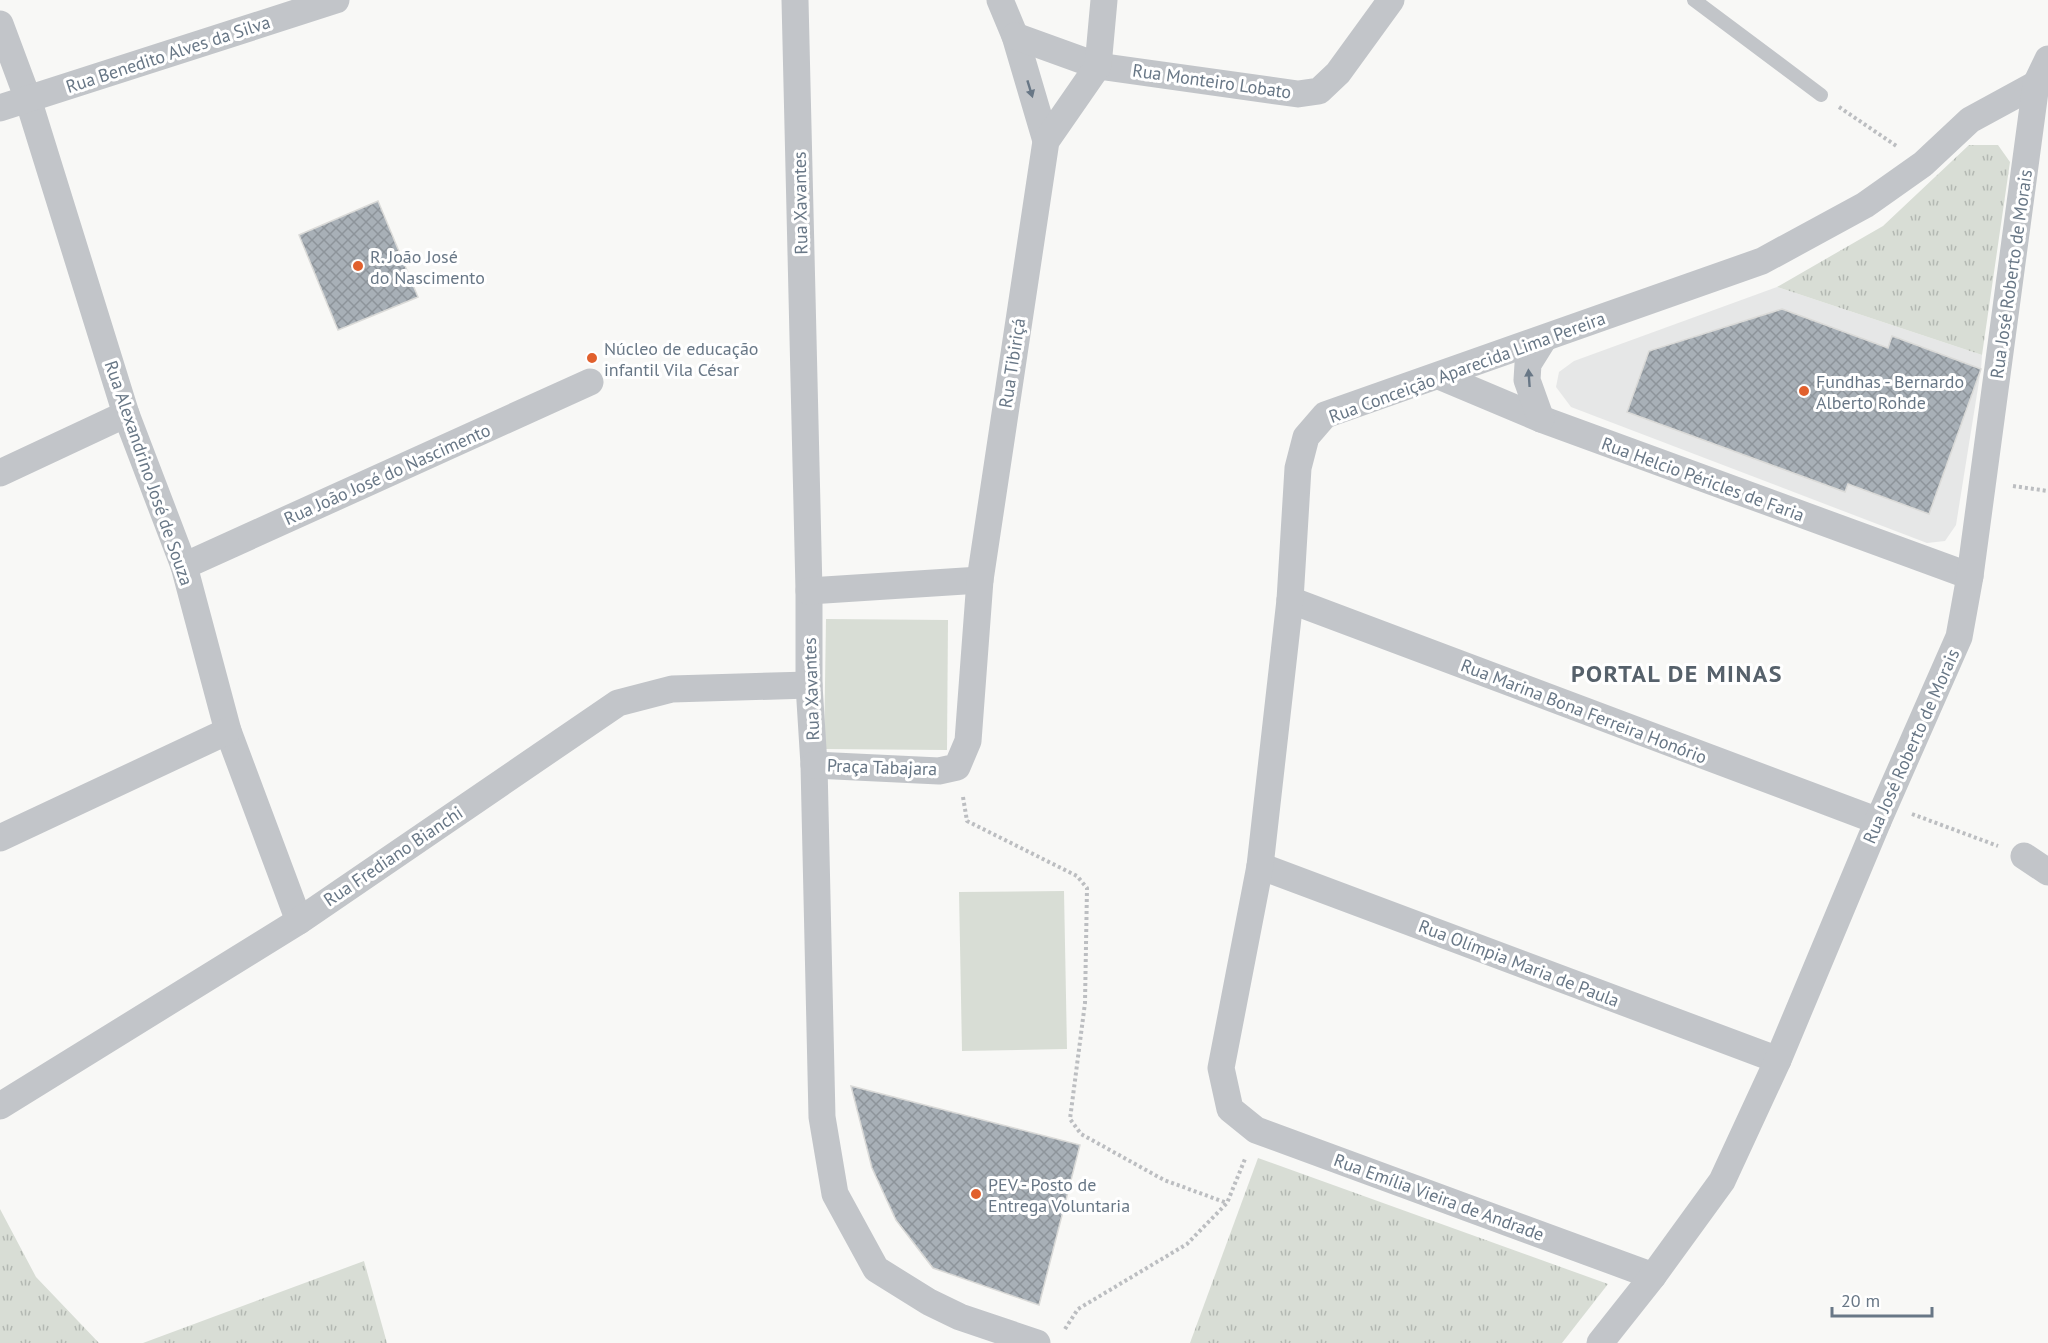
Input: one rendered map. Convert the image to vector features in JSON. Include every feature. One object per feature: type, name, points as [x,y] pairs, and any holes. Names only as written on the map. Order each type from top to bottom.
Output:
[{"type":"street","name":"Rua Benedito Alves da Silva","points":[[0,108],[336,0]]},
{"type":"street","name":"Rua Xavantes","points":[[795,0],[809,591],[809,684],[814,765],[822,1117],[835,1194],[876,1269],[929,1302],[960,1317],[1049,1339]]},
{"type":"street","points":[[1000,0],[1015,36],[1046,141]]},
{"type":"street","name":"Rua Tibiriçá","points":[[968,741],[980,580],[1046,141],[1098,66],[1104,0]]},
{"type":"street","name":"Rua Monteiro Lobato","points":[[1015,36],[1098,66],[1298,94],[1319,91],[1338,73],[1391,0]]},
{"type":"street","name":"Rua Alexandrino José de Souza","points":[[0,24],[28,99],[126,414],[184,566],[228,731],[299,921]]},
{"type":"street","name":"Rua José Roberto de Morais","points":[[1600,1343],[1653,1276],[1722,1181],[1778,1060],[1959,637],[1970,576],[2036,84],[2048,59]]},
{"type":"street","name":"Rua Conceição Aparecida Lima Pereira","points":[[1230,1108],[1221,1068],[1260,866],[1290,600],[1298,468],[1306,437],[1325,415],[1762,261],[1865,205],[1923,164],[1970,120],[2036,84]]},
{"type":"street","points":[[1541,419],[1527,380],[1528,364],[1543,339]]},
{"type":"street","name":"Rua Helcio Péricles de Faria","points":[[1439,376],[1541,419],[1970,576]]},
{"type":"street","name":"Rua João José do Nascimento","points":[[184,566],[590,382]]},
{"type":"street","points":[[0,473],[126,414]]},
{"type":"street","points":[[809,591],[980,580]]},
{"type":"street","name":"Rua Marina Bona Ferreira Honório","points":[[1290,600],[1882,813]]},
{"type":"street","name":"Rua Frediano Bianchi","points":[[0,1106],[299,921],[618,703],[672,689],[809,684]]},
{"type":"street","points":[[0,838],[228,731]]},
{"type":"street","name":"Praça Tabajara","points":[[814,765],[939,771],[957,768],[968,741]]},
{"type":"street","points":[[2024,856],[2048,872]]},
{"type":"street","name":"Rua Olímpia Maria de Paula","points":[[1260,866],[1778,1060]]},
{"type":"street","name":"Rua Emília Vieira de Andrade","points":[[1230,1108],[1256,1130],[1653,1276]]},
{"type":"lane","points":[[1694,0],[1821,95]]},
{"type":"path","points":[[1821,95],[1923,164]]},
{"type":"path","points":[[957,768],[967,821],[1077,876],[1087,888],[1084,1003],[1070,1119],[1081,1134],[1164,1180],[1227,1203]]},
{"type":"path","points":[[1882,813],[2024,856]]},
{"type":"path","points":[[1049,1339],[1078,1309],[1187,1244],[1227,1203],[1256,1130]]},
{"type":"shaded area","name":"Fundhas - Bernardo Alberto Rohde","points":[[1777,287],[1982,355],[1956,525],[1945,541],[1927,543],[1571,407],[1556,387],[1559,372],[1574,361]]},
{"type":"green space","points":[[1969,145],[1998,145],[2010,162],[1982,355],[1777,287],[1883,226]]},
{"type":"green space","points":[[826,619],[948,620],[947,750],[824,749]]},
{"type":"green space","points":[[1064,891],[1067,1049],[962,1051],[959,892]]},
{"type":"green space","points":[[1258,1158],[1608,1284],[1562,1343],[1190,1343]]},
{"type":"green space","points":[[0,1209],[36,1277],[99,1343],[0,1343]]},
{"type":"green space","points":[[364,1261],[387,1343],[143,1343]]},
{"type":"building","name":"R. João José do Nascimento","points":[[378,201],[418,297],[338,330],[299,235]]},
{"type":"building","name":"Fundhas - Bernardo Alberto Rohde","points":[[1782,309],[1888,348],[1892,336],[1981,369],[1929,514],[1848,484],[1845,492],[1627,412],[1649,351]]},
{"type":"building","name":"PEV - Posto de Entrega Voluntaria","points":[[851,1086],[1080,1145],[1039,1305],[933,1268],[896,1220],[872,1168]]},
{"type":"place","name":"R. João José do Nascimento","points":[[358,266]]},
{"type":"place","name":"Núcleo de educação infantil Vila César","points":[[592,358]]},
{"type":"place","name":"Fundhas - Bernardo Alberto Rohde","points":[[1804,391]]},
{"type":"place","name":"PEV - Posto de Entrega Voluntaria","points":[[976,1194]]},
{"type":"district","name":"PORTAL DE MINAS","points":[[1677,673]]}]
